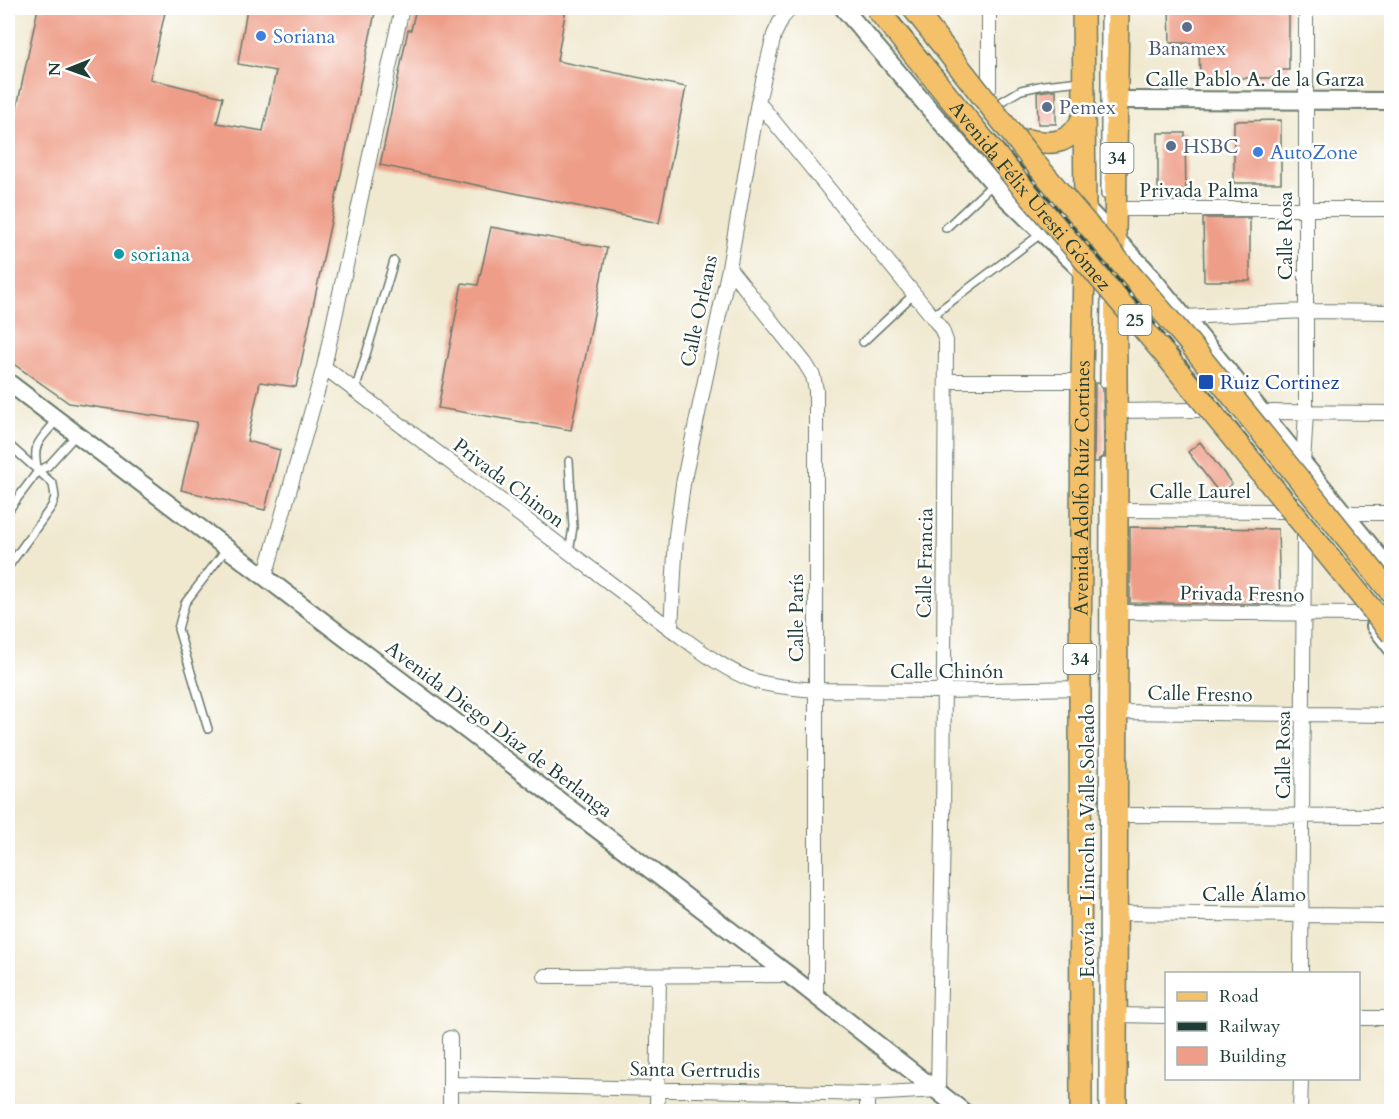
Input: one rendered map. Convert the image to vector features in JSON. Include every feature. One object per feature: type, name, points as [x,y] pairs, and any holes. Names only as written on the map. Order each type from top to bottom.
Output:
[{"type":"main road","name":"Avenida Félix Uresti Gómez","points":[[876,8],[1018,182],[1166,356],[1392,634]]},
{"type":"main road","name":"Avenida Félix Uresti Gómez","points":[[913,8],[1034,162],[1186,339],[1392,594]]},
{"type":"main road","name":"Avenida Adolfo Ruíz Cortines","points":[[1083,8],[1088,73],[1083,117],[1103,217],[1116,411],[1116,1112]]},
{"type":"main road","name":"Avenida Adolfo Ruíz Cortines","points":[[1081,1112],[1080,688],[1086,382],[1093,275],[1118,100],[1118,8]]},
{"type":"main road","points":[[1028,140],[1058,142],[1074,133],[1083,117]]},
{"type":"street","points":[[265,577],[324,367],[402,8]]},
{"type":"street","name":"Calle Orleans","points":[[671,630],[676,536],[683,484],[729,268],[758,102],[774,35],[782,18],[791,8]]},
{"type":"street","points":[[843,8],[1005,197],[1042,233],[1093,275],[1110,302],[1138,337],[1304,536],[1392,648]]},
{"type":"street","points":[[925,8],[1028,140],[1050,166],[1103,217],[1392,572]]},
{"type":"street","points":[[989,8],[989,89]]},
{"type":"street","name":"Calle Rosa","points":[[1303,464],[1306,412],[1306,8]]},
{"type":"street","name":"Calle Pablo A. de la Garza","points":[[1118,100],[1392,101]]},
{"type":"street","name":"Calle Francia","points":[[758,102],[932,316],[942,330],[946,341],[938,1090]]},
{"type":"street","points":[[1005,197],[1023,200],[1032,197],[1046,185],[1050,176],[1050,166]]},
{"type":"street","name":"Privada Palma","points":[[1103,217],[1305,209],[1392,209]]},
{"type":"street","name":"Calle París","points":[[729,268],[805,363],[813,376],[814,383],[816,997]]},
{"type":"street","points":[[1138,337],[1138,325],[1145,315],[1164,314],[1185,317],[1305,311],[1392,312]]},
{"type":"street","name":"Privada Chinon","points":[[324,367],[671,630],[717,661],[755,681],[815,690]]},
{"type":"street","points":[[947,381],[1086,382]]},
{"type":"street","name":"Avenida Diego Díaz de Berlanga","points":[[8,382],[789,975],[964,1112]]},
{"type":"street","points":[[1116,411],[1199,410]]},
{"type":"street","points":[[1261,412],[1392,413]]},
{"type":"street","name":"Calle Laurel","points":[[1117,510],[1283,511]]},
{"type":"street","points":[[1342,513],[1392,513]]},
{"type":"street","name":"Calle Rosa","points":[[1301,972],[1304,536]]},
{"type":"street","name":"Privada Fresno","points":[[1116,612],[1367,614]]},
{"type":"street","name":"Calle Chinón","points":[[815,690],[944,692],[1080,688]]},
{"type":"street","name":"Calle Fresno","points":[[1116,712],[1392,715]]},
{"type":"street","points":[[1116,815],[1392,816]]},
{"type":"street","name":"Calle Álamo","points":[[1116,913],[1392,916]]},
{"type":"street","points":[[545,976],[789,975]]},
{"type":"street","points":[[657,1112],[659,976]]},
{"type":"street","points":[[1117,1015],[1165,1016]]},
{"type":"street","points":[[1360,1018],[1392,1018]]},
{"type":"street","points":[[450,1038],[450,1112]]},
{"type":"street","points":[[1300,1080],[1300,1112]]},
{"type":"street","name":"Santa Gertrudis","points":[[450,1084],[867,1094],[938,1090]]},
{"type":"street","points":[[867,1094],[867,1112]]},
{"type":"lane","points":[[1105,8],[1103,217],[1105,262]]},
{"type":"lane","points":[[999,103],[1021,90],[1088,73],[1103,217]]},
{"type":"lane","points":[[946,228],[993,184]]},
{"type":"lane","points":[[932,316],[1042,233]]},
{"type":"lane","points":[[355,391],[394,261]]},
{"type":"lane","points":[[863,342],[914,294]]},
{"type":"lane","points":[[1104,383],[1110,302]]},
{"type":"lane","points":[[38,471],[35,447],[57,420]]},
{"type":"lane","points":[[8,511],[38,471],[52,461],[76,435]]},
{"type":"lane","points":[[8,444],[53,484],[55,497],[8,567]]},
{"type":"lane","points":[[569,461],[573,527],[569,553]]},
{"type":"lane","name":"Ecovía - Lincoln a Valle Soleado","points":[[1103,1112],[1104,462]]},
{"type":"lane","points":[[208,729],[178,629],[185,603],[227,548]]},
{"type":"lane","points":[[1089,1041],[1089,1112]]},
{"type":"building","name":"soriana","points":[[38,8],[166,8],[150,79],[223,97],[217,123],[263,131],[276,71],[238,64],[247,8],[376,8],[296,387],[260,382],[247,441],[280,450],[265,510],[181,490],[197,422],[69,403],[8,360],[8,149]]},
{"type":"building","points":[[416,8],[566,8],[557,61],[686,87],[659,223],[380,165],[408,30],[411,30]]},
{"type":"building","points":[[1169,8],[1289,8],[1289,70],[1280,70],[1280,78],[1200,78],[1199,43],[1170,43]]},
{"type":"building","name":"Pemex","points":[[1056,90],[1056,124],[1038,124],[1037,92]]},
{"type":"building","name":"AutoZone","points":[[1281,120],[1281,183],[1234,183],[1234,121]]},
{"type":"building","points":[[1158,133],[1185,133],[1186,198],[1158,198]]},
{"type":"building","points":[[1203,218],[1250,218],[1250,281],[1204,281]]},
{"type":"building","points":[[491,227],[607,248],[571,430],[438,408],[462,283],[478,285]]},
{"type":"building","points":[[1095,383],[1103,389],[1104,456],[1098,462],[1094,462]]},
{"type":"building","points":[[1200,442],[1232,484],[1220,494],[1188,452]]},
{"type":"building","points":[[1130,527],[1278,529],[1280,604],[1130,603]]},
{"type":"railway","points":[[889,8],[981,122],[1123,286],[1392,619]]},
{"type":"railway","points":[[950,68],[1063,204]]},
{"type":"place","name":"Banamex","points":[[1187,27]]},
{"type":"place","name":"Soriana","points":[[261,36]]},
{"type":"place","name":"Pemex","points":[[1047,107]]},
{"type":"place","name":"HSBC","points":[[1171,146]]},
{"type":"place","name":"AutoZone","points":[[1258,152]]},
{"type":"place","name":"soriana","points":[[119,254]]},
{"type":"place","name":"Ruiz Cortinez","points":[[1206,382]]}]
